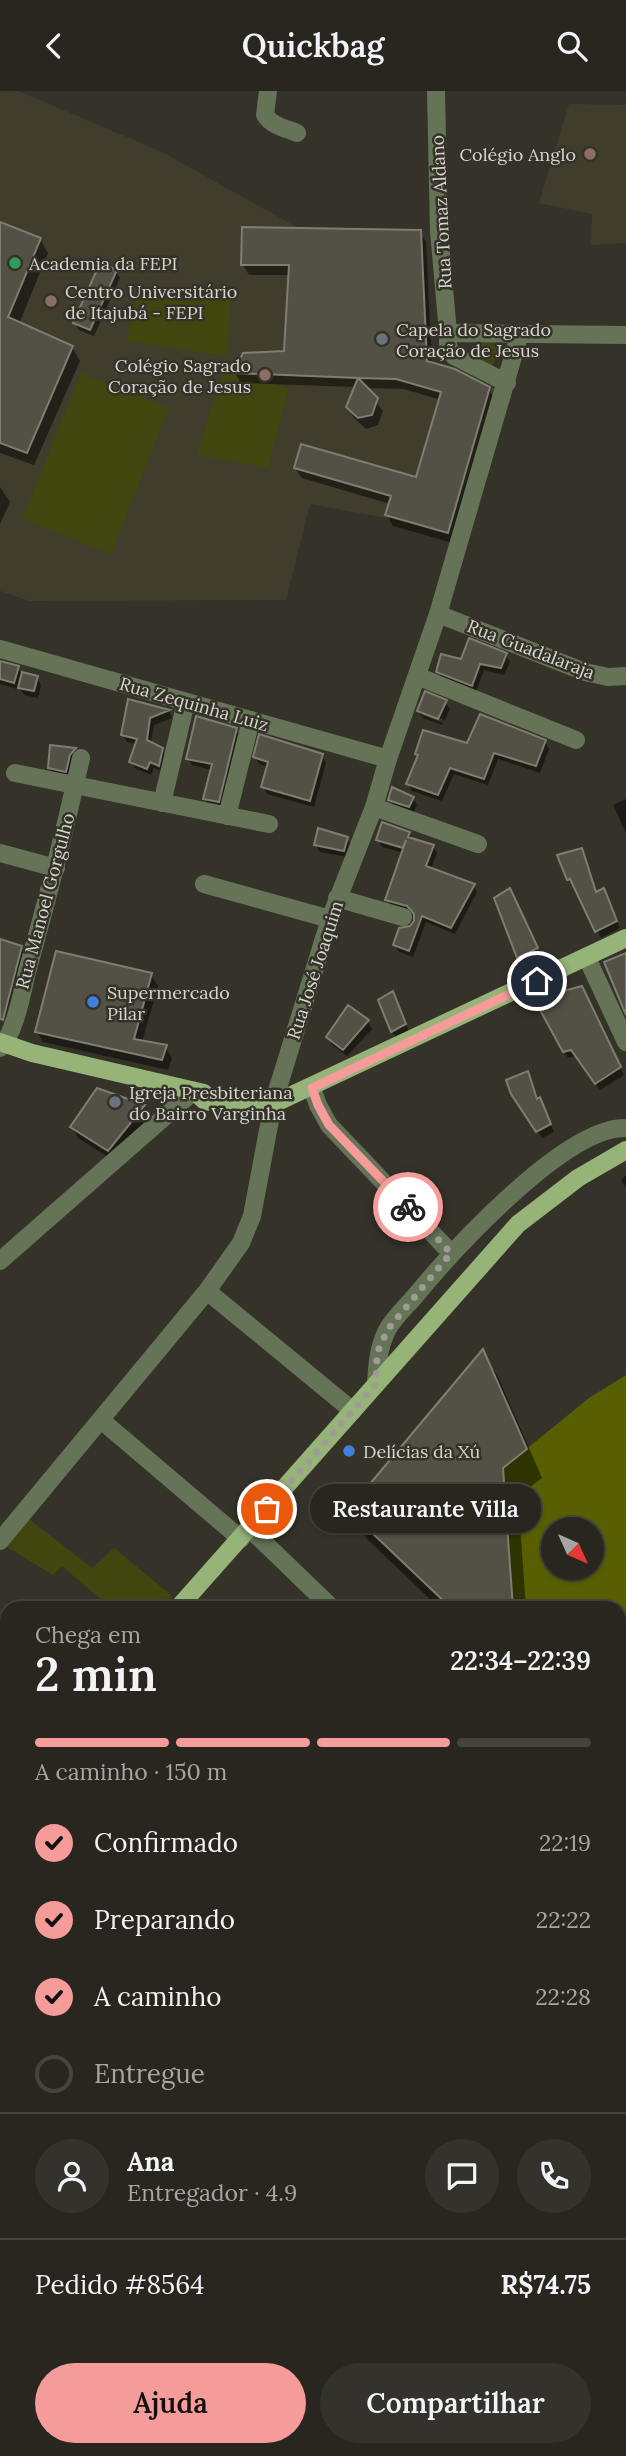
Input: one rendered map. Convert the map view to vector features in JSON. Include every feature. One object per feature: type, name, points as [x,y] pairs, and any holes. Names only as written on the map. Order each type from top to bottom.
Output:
[{"type":"main road","points":[[2,1044],[194,1091],[205,1101],[256,1109],[312,1088],[626,939]]},
{"type":"main road","points":[[184,1601],[518,1224],[579,1178],[626,1150]]},
{"type":"street","points":[[268,91],[265,115],[268,120],[272,124],[297,132]]},
{"type":"street","name":"Rua Tomaz Aldano","points":[[436,91],[439,231],[447,333]]},
{"type":"street","points":[[507,383],[454,356],[449,347],[447,333],[519,336],[626,335]]},
{"type":"street","name":"Rua José Joaquim","points":[[0,1541],[207,1291],[241,1243],[252,1216],[273,1104],[337,898],[374,807],[438,614],[519,336]]},
{"type":"street","name":"Rua Guadalaraja","points":[[438,614],[585,672],[608,677],[626,676]]},
{"type":"street","name":"Rua Zequinha Luiz","points":[[0,649],[388,759]]},
{"type":"street","points":[[416,676],[576,740]]},
{"type":"street","points":[[162,803],[186,702]]},
{"type":"street","points":[[228,816],[251,720]]},
{"type":"street","name":"Rua Manoel Gorgulho","points":[[2,1044],[16,1011],[56,868],[82,758]]},
{"type":"street","points":[[15,773],[269,824]]},
{"type":"street","points":[[374,807],[478,844]]},
{"type":"street","points":[[0,853],[56,868]]},
{"type":"street","points":[[204,884],[330,919]]},
{"type":"street","points":[[337,898],[403,917]]},
{"type":"street","points":[[587,958],[626,1042]]},
{"type":"street","points":[[312,1088],[329,1125],[451,1253]]},
{"type":"street","points":[[0,1261],[194,1091]]},
{"type":"street","points":[[376,1384],[377,1353],[388,1329],[451,1253],[527,1181],[570,1147],[616,1128],[626,1128]]},
{"type":"street","points":[[207,1291],[353,1411]]},
{"type":"street","points":[[101,1420],[245,1534],[324,1601]]},
{"type":"shaded area","name":"Colégio Sagrado Coração de Jesus","points":[[0,91],[19,91],[164,153],[311,235],[421,230],[427,361],[496,389],[451,530],[310,504],[286,600],[29,601],[0,591]]},
{"type":"shaded area","name":"Colégio Anglo","points":[[569,104],[626,105],[626,243],[591,245],[592,214],[539,203]]},
{"type":"green space","points":[[138,287],[231,300],[227,356],[126,341]]},
{"type":"green space","points":[[478,342],[502,344],[492,366],[469,356]]},
{"type":"green space","points":[[223,370],[289,388],[268,468],[197,455]]},
{"type":"green space","points":[[81,373],[169,408],[111,554],[22,519]]},
{"type":"green space","points":[[626,1375],[626,1601],[512,1601],[503,1468],[589,1398]]},
{"type":"green space","points":[[29,1519],[92,1568],[114,1548],[172,1596],[167,1601],[103,1601],[62,1566],[53,1575],[5,1546]]},
{"type":"building","points":[[0,222],[41,238],[8,317],[73,346],[27,453],[0,443]]},
{"type":"building","points":[[242,227],[421,230],[427,361],[455,369],[490,387],[448,533],[385,515],[391,496],[294,468],[301,444],[416,477],[441,392],[396,379],[233,373],[243,353],[284,351],[289,265],[241,265]]},
{"type":"building","points":[[100,263],[117,270],[90,330],[73,323]]},
{"type":"building","points":[[358,378],[378,398],[372,415],[358,418],[346,407]]},
{"type":"building","points":[[469,638],[507,653],[501,668],[480,664],[472,686],[436,672],[441,654],[461,659]]},
{"type":"building","points":[[0,661],[19,666],[14,683],[0,679]]},
{"type":"building","points":[[22,672],[38,676],[34,691],[18,688]]},
{"type":"building","points":[[425,691],[447,700],[438,719],[417,711]]},
{"type":"building","points":[[128,699],[170,710],[150,718],[147,740],[163,748],[159,766],[150,762],[147,769],[129,762],[137,739],[121,735]]},
{"type":"building","points":[[480,714],[546,740],[536,766],[494,753],[484,779],[450,768],[438,795],[406,784],[418,755],[415,754],[423,730],[467,743]]},
{"type":"building","points":[[196,716],[237,728],[219,802],[203,799],[212,764],[186,759]]},
{"type":"building","points":[[259,734],[323,754],[310,801],[261,787],[268,762],[253,757]]},
{"type":"building","points":[[50,745],[76,748],[70,755],[66,772],[48,768]]},
{"type":"building","points":[[392,787],[414,797],[409,807],[388,800]]},
{"type":"building","points":[[382,822],[410,832],[408,837],[434,845],[426,866],[475,884],[451,928],[422,916],[409,951],[393,945],[399,928],[410,926],[414,921],[414,914],[407,906],[385,900],[406,840],[403,848],[376,840]]},
{"type":"building","points":[[318,828],[348,837],[344,851],[314,845]]},
{"type":"building","points":[[582,848],[596,892],[604,888],[617,921],[595,932],[557,855]]},
{"type":"building","points":[[510,888],[538,948],[517,958],[494,898]]},
{"type":"building","points":[[0,939],[22,946],[3,1020],[0,1019]]},
{"type":"building","name":"Supermercado Pilar","points":[[56,951],[152,973],[134,1039],[167,1045],[162,1060],[35,1032]]},
{"type":"building","points":[[626,953],[626,1015],[604,962]]},
{"type":"building","points":[[582,986],[621,1067],[595,1084],[571,1050],[563,1052],[534,999]]},
{"type":"building","points":[[393,991],[406,1024],[391,1032],[378,1000]]},
{"type":"building","points":[[348,1005],[369,1020],[343,1050],[326,1037]]},
{"type":"building","points":[[528,1071],[537,1099],[540,1097],[551,1124],[536,1132],[511,1094],[506,1080]]},
{"type":"building","points":[[97,1088],[145,1105],[108,1151],[70,1127]]},
{"type":"building","points":[[483,1349],[527,1449],[503,1468],[512,1601],[444,1601],[348,1510]]},
{"type":"way so far","points":[[267,1509],[376,1384],[377,1353],[388,1329],[451,1253],[408,1207]]},
{"type":"place","name":"Colégio Anglo","points":[[590,154]]},
{"type":"place","name":"Academia da FEPI","points":[[15,263]]},
{"type":"place","name":"Centro Universitário de Itajubá - FEPI","points":[[51,301]]},
{"type":"place","name":"Capela do Sagrado Coração de Jesus","points":[[382,339]]},
{"type":"place","name":"Colégio Sagrado Coração de Jesus","points":[[265,375]]},
{"type":"place","name":"Supermercado Pilar","points":[[93,1002]]},
{"type":"place","name":"Igreja Presbiteriana do Bairro Varginha","points":[[115,1102]]},
{"type":"place","name":"Delícias da Xú","points":[[349,1451]]},
{"type":"place","name":"Restaurante Villa","points":[[267,1509]]},
{"type":"route","points":[[408,1207],[329,1125],[312,1088],[537,981]]}]
